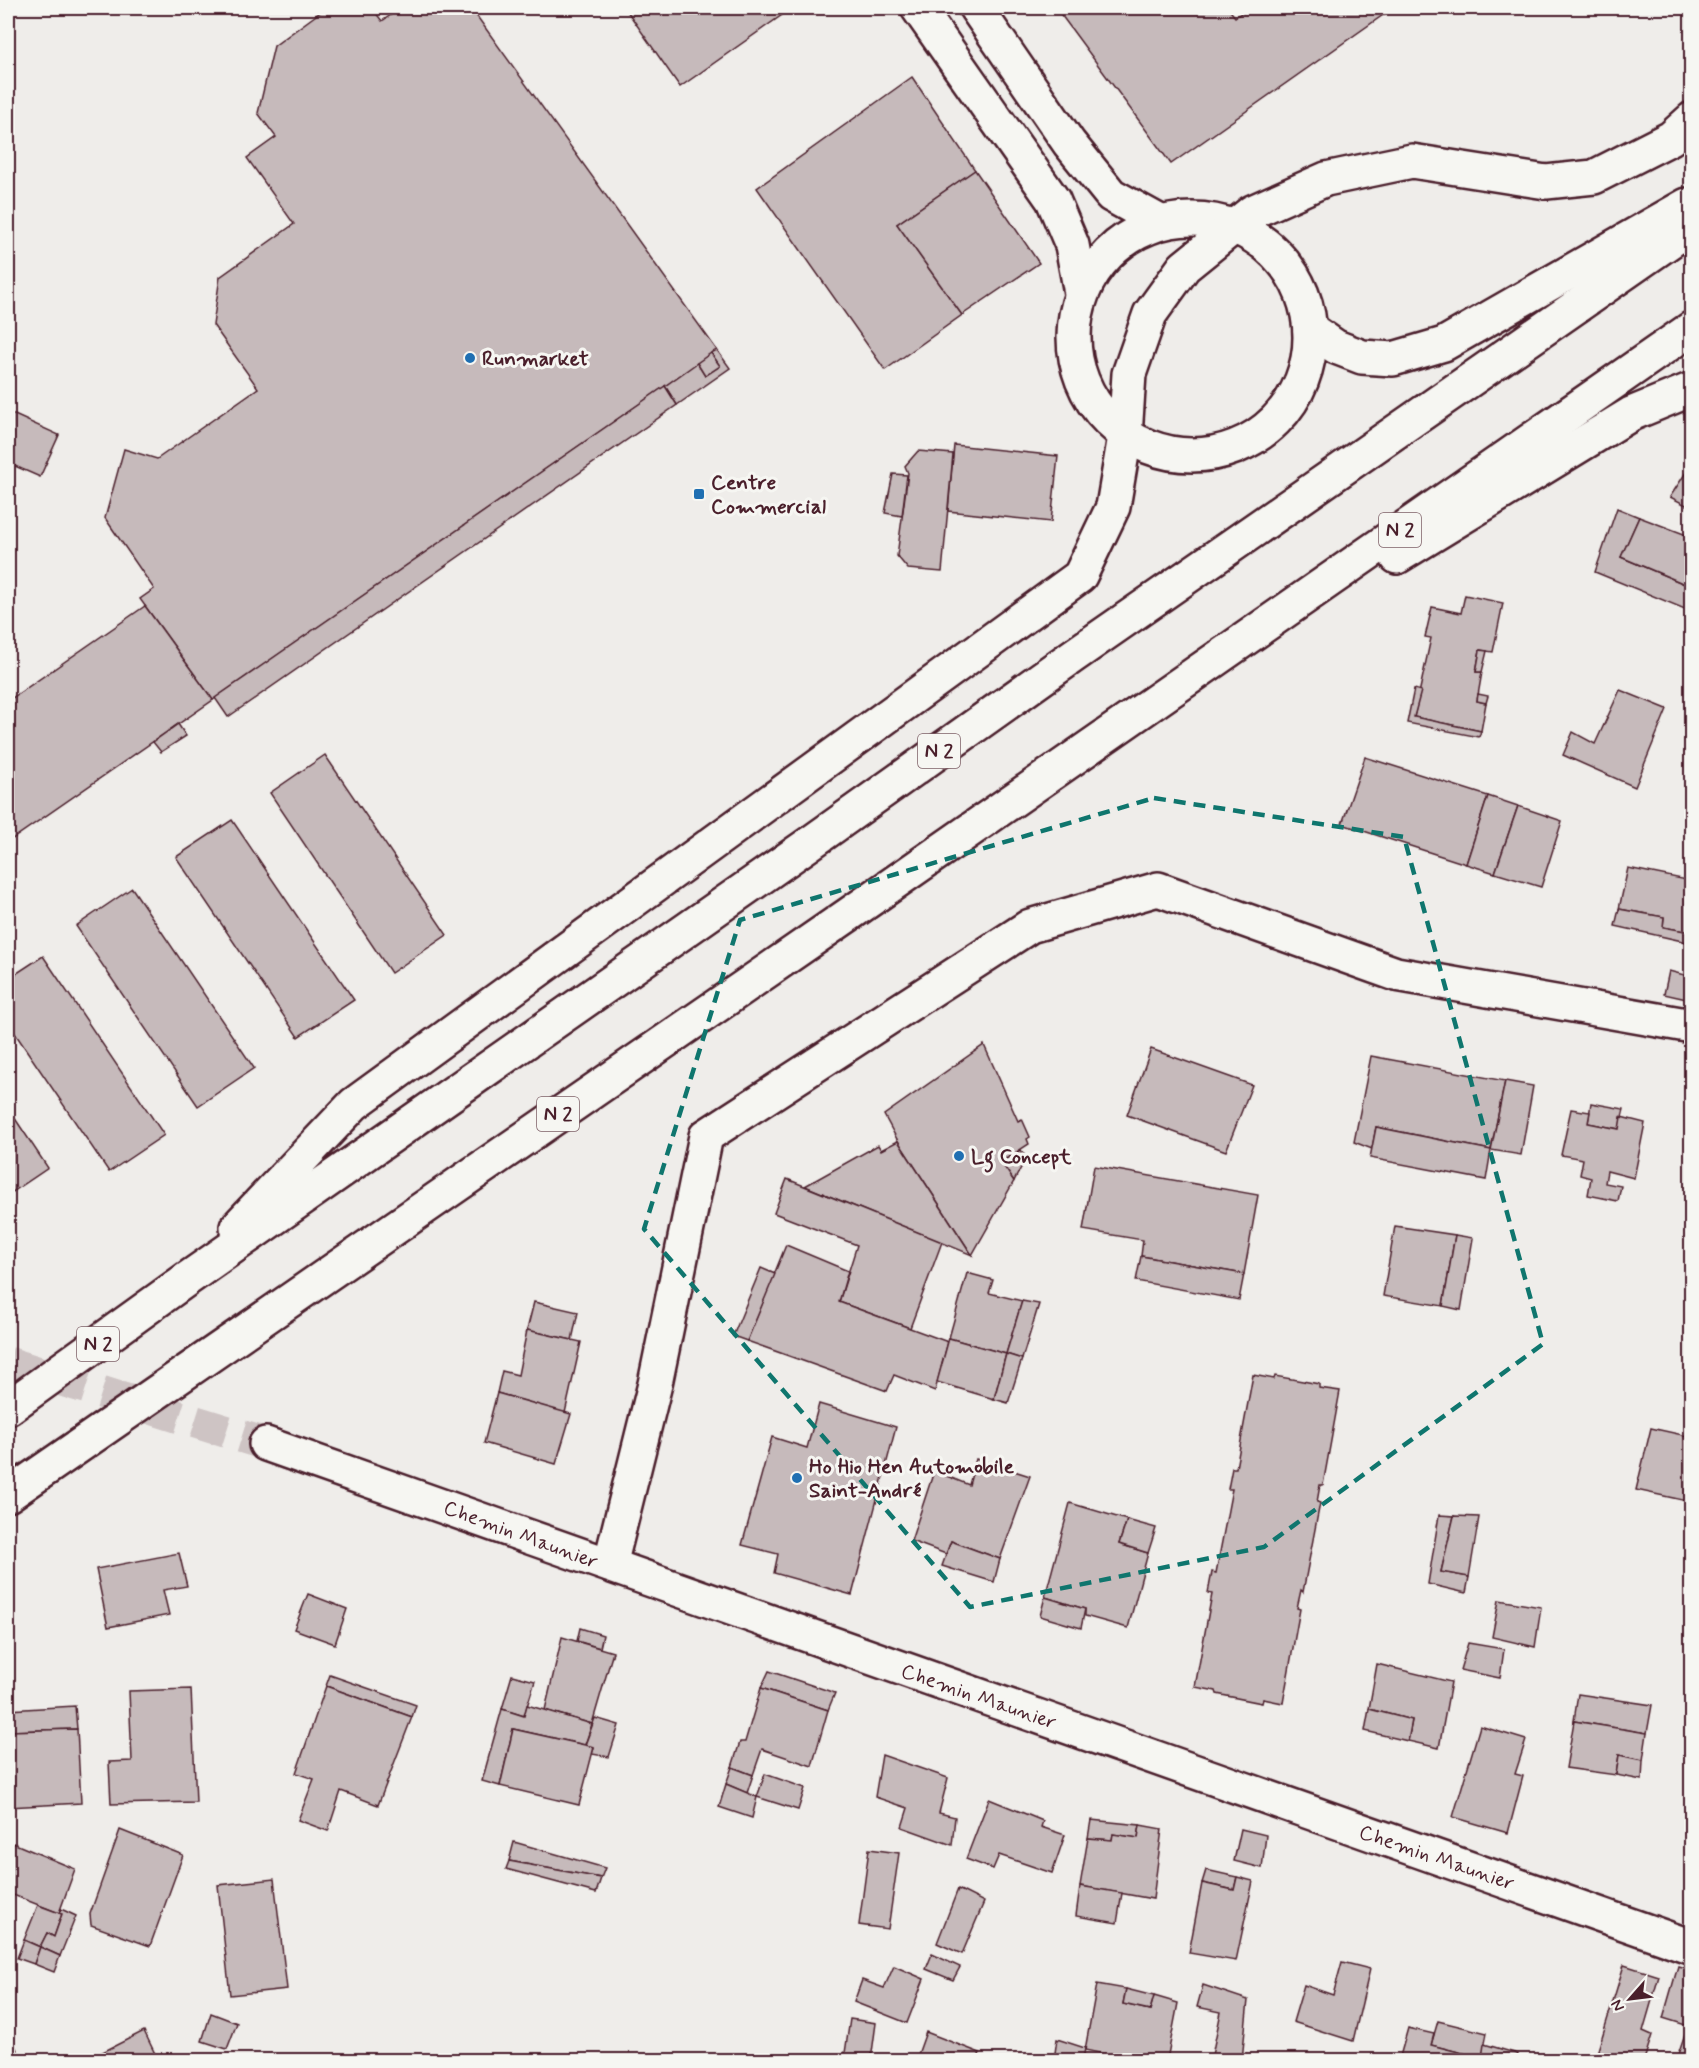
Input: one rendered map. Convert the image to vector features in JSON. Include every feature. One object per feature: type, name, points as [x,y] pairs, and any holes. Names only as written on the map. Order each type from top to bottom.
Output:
[{"type":"main road","points":[[918,8],[1053,200],[1072,245],[1081,293]]},
{"type":"main road","points":[[976,8],[1069,143],[1111,195],[1161,222]]},
{"type":"main road","points":[[187,1279],[354,1104],[1080,576],[1113,507],[1125,436],[1129,374],[1150,314],[1184,267],[1252,212],[1326,179],[1412,161],[1546,182],[1594,177],[1671,138],[1692,119]]},
{"type":"main road","points":[[1310,329],[1336,347],[1362,357],[1393,359],[1444,344],[1692,203]]},
{"type":"main road","points":[[1198,218],[1234,226],[1263,242],[1287,267],[1303,296],[1310,329],[1307,366],[1293,402],[1268,430],[1234,449],[1198,457],[1160,452],[1125,436],[1108,422],[1086,391],[1075,362],[1073,329],[1081,293],[1100,261],[1127,237],[1161,222],[1198,218]]},
{"type":"main road","name":"N 2","points":[[8,1408],[187,1279],[809,844],[1073,656],[1692,226]]},
{"type":"main road","name":"N 2","points":[[8,1495],[1692,328]]},
{"type":"main road","points":[[1108,733],[1631,414],[1692,388]]},
{"type":"main road","points":[[610,1565],[655,1384],[706,1136],[1030,926],[1158,889],[1396,974],[1692,1026]]},
{"type":"main road","name":"Chemin Maunier","points":[[266,1444],[1692,1947]]},
{"type":"highlighted area","points":[[1154,798],[1404,837],[1543,1344],[1264,1547],[970,1607],[644,1229],[740,920]]},
{"type":"building","name":"Runmarket","points":[[321,8],[372,8],[382,21],[401,8],[471,8],[717,350],[213,700],[140,599],[154,589],[105,518],[124,449],[157,459],[258,388],[213,325],[220,277],[294,224],[247,158],[276,137],[258,113],[274,46],[323,10]]},
{"type":"building","points":[[625,8],[792,8],[680,87]]},
{"type":"building","points":[[1056,8],[1228,8],[1235,17],[1249,8],[1393,8],[1171,164]]},
{"type":"building","points":[[912,77],[975,170],[897,224],[962,315],[885,370],[757,188]]},
{"type":"building","points":[[975,170],[1039,263],[962,315],[897,224]]},
{"type":"building","points":[[717,350],[730,368],[677,405],[665,386],[697,363],[705,376],[720,366],[711,353]]},
{"type":"building","points":[[711,353],[720,366],[705,376],[697,363]]},
{"type":"building","points":[[665,386],[677,405],[228,717],[215,698]]},
{"type":"building","points":[[8,412],[59,435],[40,477],[8,463]]},
{"type":"building","points":[[954,445],[1058,456],[1051,522],[948,511]]},
{"type":"building","points":[[918,451],[953,454],[942,572],[908,569],[897,556],[908,473],[905,466]]},
{"type":"building","points":[[1692,463],[1692,508],[1670,497]]},
{"type":"building","points":[[893,474],[907,475],[902,516],[885,513]]},
{"type":"building","points":[[1617,508],[1639,517],[1621,557],[1692,587],[1692,612],[1595,572]]},
{"type":"building","points":[[1639,517],[1692,537],[1692,587],[1621,557]]},
{"type":"building","points":[[1465,595],[1503,603],[1493,652],[1480,650],[1476,672],[1482,672],[1477,701],[1486,703],[1481,731],[1414,717],[1431,638],[1425,637],[1432,607],[1461,613]]},
{"type":"building","points":[[145,606],[213,700],[8,842],[8,701]]},
{"type":"building","points":[[1480,650],[1487,651],[1482,672],[1476,672]]},
{"type":"building","points":[[1414,689],[1421,691],[1414,717],[1481,731],[1479,737],[1407,723]]},
{"type":"building","points":[[1620,690],[1667,709],[1635,787],[1563,755],[1573,732],[1595,744]]},
{"type":"building","points":[[1478,694],[1488,696],[1486,703],[1477,701]]},
{"type":"building","points":[[178,724],[186,736],[161,752],[153,742]]},
{"type":"building","points":[[325,755],[447,935],[391,973],[270,793]]},
{"type":"building","points":[[1365,757],[1488,796],[1466,864],[1342,824]]},
{"type":"building","points":[[1488,796],[1518,806],[1495,873],[1466,864]]},
{"type":"building","points":[[1518,806],[1562,821],[1541,887],[1495,873]]},
{"type":"building","points":[[232,820],[354,1000],[298,1037],[176,857]]},
{"type":"building","points":[[1628,868],[1692,881],[1690,932],[1663,927],[1664,917],[1619,909]]},
{"type":"building","points":[[132,888],[254,1068],[198,1106],[76,926]]},
{"type":"building","points":[[1619,909],[1664,917],[1663,927],[1690,932],[1687,942],[1615,926]]},
{"type":"building","points":[[43,956],[164,1135],[109,1172],[8,1023],[8,979]]},
{"type":"building","points":[[1669,971],[1692,977],[1691,1000],[1664,994]]},
{"type":"building","name":"Lg Concept","points":[[984,1045],[1018,1121],[1022,1119],[1030,1137],[1027,1139],[1029,1144],[1001,1162],[1014,1181],[972,1255],[898,1141],[884,1115]]},
{"type":"building","points":[[1151,1049],[1252,1085],[1226,1151],[1127,1115]]},
{"type":"building","points":[[1371,1056],[1505,1081],[1491,1150],[1376,1127],[1372,1149],[1354,1142]]},
{"type":"building","points":[[1505,1081],[1533,1086],[1521,1155],[1491,1150]]},
{"type":"building","points":[[1591,1103],[1624,1109],[1619,1129],[1588,1123]]},
{"type":"building","points":[[8,1108],[48,1168],[8,1195]]},
{"type":"building","points":[[1571,1109],[1590,1112],[1588,1123],[1619,1129],[1621,1117],[1645,1123],[1634,1178],[1607,1171],[1605,1183],[1621,1186],[1618,1201],[1588,1195],[1591,1178],[1580,1175],[1583,1159],[1561,1155]]},
{"type":"building","points":[[1376,1127],[1491,1150],[1486,1180],[1370,1158]]},
{"type":"building","points":[[898,1141],[972,1255],[805,1186],[878,1145],[881,1150]]},
{"type":"building","points":[[1021,1150],[1026,1158],[1014,1181],[1001,1162]]},
{"type":"building","points":[[1094,1166],[1258,1195],[1244,1274],[1141,1256],[1143,1240],[1083,1230]]},
{"type":"building","points":[[787,1179],[942,1242],[910,1328],[839,1302],[857,1245],[774,1213]]},
{"type":"building","points":[[1395,1226],[1455,1235],[1443,1306],[1383,1296]]},
{"type":"building","points":[[1455,1235],[1473,1238],[1461,1310],[1443,1306]]},
{"type":"building","points":[[786,1245],[848,1271],[839,1302],[948,1342],[935,1391],[894,1375],[887,1391],[747,1341]]},
{"type":"building","points":[[1141,1256],[1244,1274],[1239,1300],[1136,1281]]},
{"type":"building","points":[[761,1268],[775,1274],[747,1341],[733,1336]]},
{"type":"building","points":[[967,1273],[993,1280],[989,1293],[1022,1301],[1006,1354],[949,1338]]},
{"type":"building","points":[[1022,1301],[1039,1304],[1022,1359],[1006,1354]]},
{"type":"building","points":[[534,1302],[578,1312],[572,1340],[527,1330]]},
{"type":"building","points":[[527,1330],[581,1342],[565,1413],[497,1393],[502,1371],[518,1375]]},
{"type":"building","points":[[949,1338],[1006,1354],[994,1399],[937,1382]]},
{"type":"building","points":[[1006,1354],[1022,1359],[1008,1403],[994,1399]]},
{"type":"building","points":[[1253,1375],[1274,1379],[1275,1376],[1319,1384],[1319,1388],[1340,1391],[1323,1485],[1320,1485],[1317,1502],[1320,1503],[1303,1592],[1301,1590],[1297,1608],[1300,1609],[1283,1703],[1263,1699],[1262,1703],[1195,1687],[1212,1594],[1208,1593],[1212,1572],[1216,1573],[1232,1489],[1228,1489],[1232,1468],[1236,1468]]},
{"type":"building","points":[[497,1393],[571,1414],[556,1464],[484,1443]]},
{"type":"building","points":[[819,1404],[896,1427],[852,1595],[774,1573],[778,1554],[742,1545],[772,1437],[807,1448]]},
{"type":"building","points":[[1651,1428],[1692,1437],[1692,1502],[1636,1490]]},
{"type":"building","points":[[976,1459],[1030,1476],[1000,1559],[951,1541],[946,1554],[911,1541],[934,1471],[969,1485]]},
{"type":"building","points":[[1070,1503],[1127,1520],[1119,1544],[1148,1553],[1128,1628],[1085,1616],[1085,1609],[1045,1597]]},
{"type":"building","points":[[1439,1515],[1454,1516],[1441,1572],[1469,1577],[1466,1593],[1428,1584]]},
{"type":"building","points":[[1454,1516],[1479,1517],[1469,1577],[1441,1572]]},
{"type":"building","points":[[1127,1520],[1156,1528],[1148,1553],[1119,1544]]},
{"type":"building","points":[[951,1541],[1000,1559],[994,1582],[942,1566]]},
{"type":"building","points":[[179,1553],[187,1586],[163,1590],[169,1615],[108,1627],[96,1569]]},
{"type":"building","points":[[308,1594],[347,1609],[335,1644],[294,1629]]},
{"type":"building","points":[[1045,1597],[1085,1609],[1081,1628],[1040,1616]]},
{"type":"building","points":[[1499,1600],[1541,1607],[1535,1647],[1492,1637]]},
{"type":"building","points":[[580,1628],[603,1635],[600,1648],[577,1641]]},
{"type":"building","points":[[562,1637],[613,1652],[592,1724],[545,1710]]},
{"type":"building","points":[[1468,1643],[1504,1649],[1500,1678],[1460,1670]]},
{"type":"building","points":[[1377,1664],[1451,1682],[1439,1748],[1408,1741],[1412,1720],[1369,1709]]},
{"type":"building","points":[[769,1671],[835,1693],[828,1710],[761,1688]]},
{"type":"building","points":[[330,1675],[416,1705],[412,1717],[326,1686]]},
{"type":"building","points":[[512,1675],[535,1681],[524,1716],[502,1709]]},
{"type":"building","points":[[326,1686],[412,1717],[378,1805],[341,1791],[328,1831],[298,1820],[314,1779],[296,1773]]},
{"type":"building","points":[[761,1688],[828,1710],[812,1766],[762,1749],[753,1775],[732,1767],[740,1742],[745,1742]]},
{"type":"building","points":[[191,1689],[196,1802],[111,1804],[109,1762],[132,1761],[129,1691]]},
{"type":"building","points":[[1578,1694],[1652,1705],[1647,1733],[1574,1721]]},
{"type":"building","points":[[527,1705],[592,1724],[585,1745],[513,1729],[500,1786],[482,1781],[502,1709],[524,1716]]},
{"type":"building","points":[[75,1706],[77,1729],[8,1731],[8,1710]]},
{"type":"building","points":[[1369,1709],[1412,1720],[1408,1741],[1365,1731]]},
{"type":"building","points":[[595,1718],[619,1725],[609,1757],[592,1754],[594,1747],[585,1745]]},
{"type":"building","points":[[1574,1721],[1647,1733],[1643,1760],[1619,1755],[1616,1775],[1566,1768]]},
{"type":"building","points":[[1480,1726],[1526,1740],[1515,1774],[1523,1776],[1508,1833],[1453,1817]]},
{"type":"building","points":[[77,1729],[81,1803],[8,1807],[8,1731]]},
{"type":"building","points":[[513,1729],[594,1747],[579,1805],[500,1786]]},
{"type":"building","points":[[882,1755],[948,1778],[939,1813],[955,1817],[952,1845],[902,1827],[908,1808],[875,1797]]},
{"type":"building","points":[[1619,1755],[1643,1760],[1642,1780],[1616,1775]]},
{"type":"building","points":[[732,1767],[753,1775],[747,1793],[726,1784]]},
{"type":"building","points":[[765,1774],[805,1788],[798,1810],[757,1797]]},
{"type":"building","points":[[726,1784],[757,1797],[752,1818],[719,1807]]},
{"type":"building","points":[[989,1799],[1043,1821],[1041,1827],[1065,1835],[1052,1873],[999,1855],[993,1869],[966,1859]]},
{"type":"building","points":[[1091,1820],[1140,1825],[1138,1838],[1113,1834],[1112,1840],[1088,1838]]},
{"type":"building","points":[[1140,1825],[1162,1829],[1153,1899],[1080,1886],[1088,1838],[1112,1840],[1113,1834],[1138,1838]]},
{"type":"building","points":[[1241,1829],[1266,1835],[1262,1868],[1234,1861]]},
{"type":"building","points":[[120,1830],[183,1855],[150,1946],[91,1925],[90,1914]]},
{"type":"building","points":[[8,1841],[75,1869],[59,1913],[8,1893]]},
{"type":"building","points":[[514,1842],[605,1868],[601,1878],[509,1861]]},
{"type":"building","points":[[869,1849],[899,1853],[888,1929],[859,1925]]},
{"type":"building","points":[[509,1861],[601,1878],[596,1893],[506,1869]]},
{"type":"building","points":[[1206,1870],[1237,1877],[1234,1890],[1202,1883]]},
{"type":"building","points":[[1237,1877],[1253,1881],[1236,1961],[1189,1953],[1202,1883],[1234,1890]]},
{"type":"building","points":[[274,1879],[287,1989],[230,1995],[218,1885]]},
{"type":"building","points":[[1080,1886],[1122,1893],[1117,1923],[1076,1916]]},
{"type":"building","points":[[958,1889],[984,1902],[962,1954],[937,1943]]},
{"type":"building","points":[[38,1905],[62,1914],[54,1937],[47,1933],[40,1947],[24,1940]]},
{"type":"building","points":[[61,1909],[76,1916],[60,1956],[40,1947],[47,1933],[54,1937],[62,1914],[59,1913]]},
{"type":"building","points":[[24,1940],[40,1947],[34,1964],[17,1958]]},
{"type":"building","points":[[40,1947],[60,1956],[54,1972],[34,1964]]},
{"type":"building","points":[[932,1954],[960,1967],[953,1980],[926,1969]]},
{"type":"building","points":[[1342,1962],[1370,1969],[1353,2041],[1293,2022],[1304,1985],[1333,1995]]},
{"type":"building","points":[[1624,1965],[1659,1976],[1643,2031],[1652,2035],[1644,2060],[1595,2060]]},
{"type":"building","points":[[894,1966],[924,1979],[907,2023],[854,2002],[862,1980],[884,1988]]},
{"type":"building","points":[[1678,1966],[1692,1970],[1692,2027],[1663,2018]]},
{"type":"building","points":[[1097,1984],[1126,1989],[1123,2004],[1150,2010],[1154,1996],[1178,2003],[1167,2060],[1132,2060],[1085,2050]]},
{"type":"building","points":[[1203,1985],[1248,2000],[1242,2060],[1211,2060],[1221,2012],[1197,2007]]},
{"type":"building","points":[[1126,1989],[1154,1996],[1150,2010],[1123,2004]]},
{"type":"building","points":[[211,2013],[237,2023],[227,2049],[202,2041]]},
{"type":"building","points":[[850,2019],[876,2023],[871,2060],[844,2060]]},
{"type":"building","points":[[1438,2021],[1487,2033],[1482,2058],[1431,2045]]},
{"type":"building","points":[[1408,2028],[1434,2034],[1431,2045],[1482,2058],[1484,2044],[1518,2054],[1516,2060],[1399,2060]]},
{"type":"building","points":[[144,2031],[158,2060],[87,2060]]},
{"type":"building","points":[[8,2032],[22,2060],[8,2060]]},
{"type":"building","points":[[926,2032],[980,2053],[977,2060],[916,2060]]},
{"type":"building","points":[[1685,2034],[1692,2036],[1692,2057],[1690,2060],[1676,2060]]},
{"type":"building","points":[[1057,2039],[1085,2048],[1083,2060],[1054,2060]]},
{"type":"tunnel","points":[[8,1363],[266,1444]]},
{"type":"place","name":"Runmarket","points":[[470,358]]},
{"type":"place","name":"Centre Commercial","points":[[699,494]]},
{"type":"place","name":"Lg Concept","points":[[959,1156]]},
{"type":"place","name":"Ho Hio Hen Automobile Saint-André","points":[[797,1478]]}]
